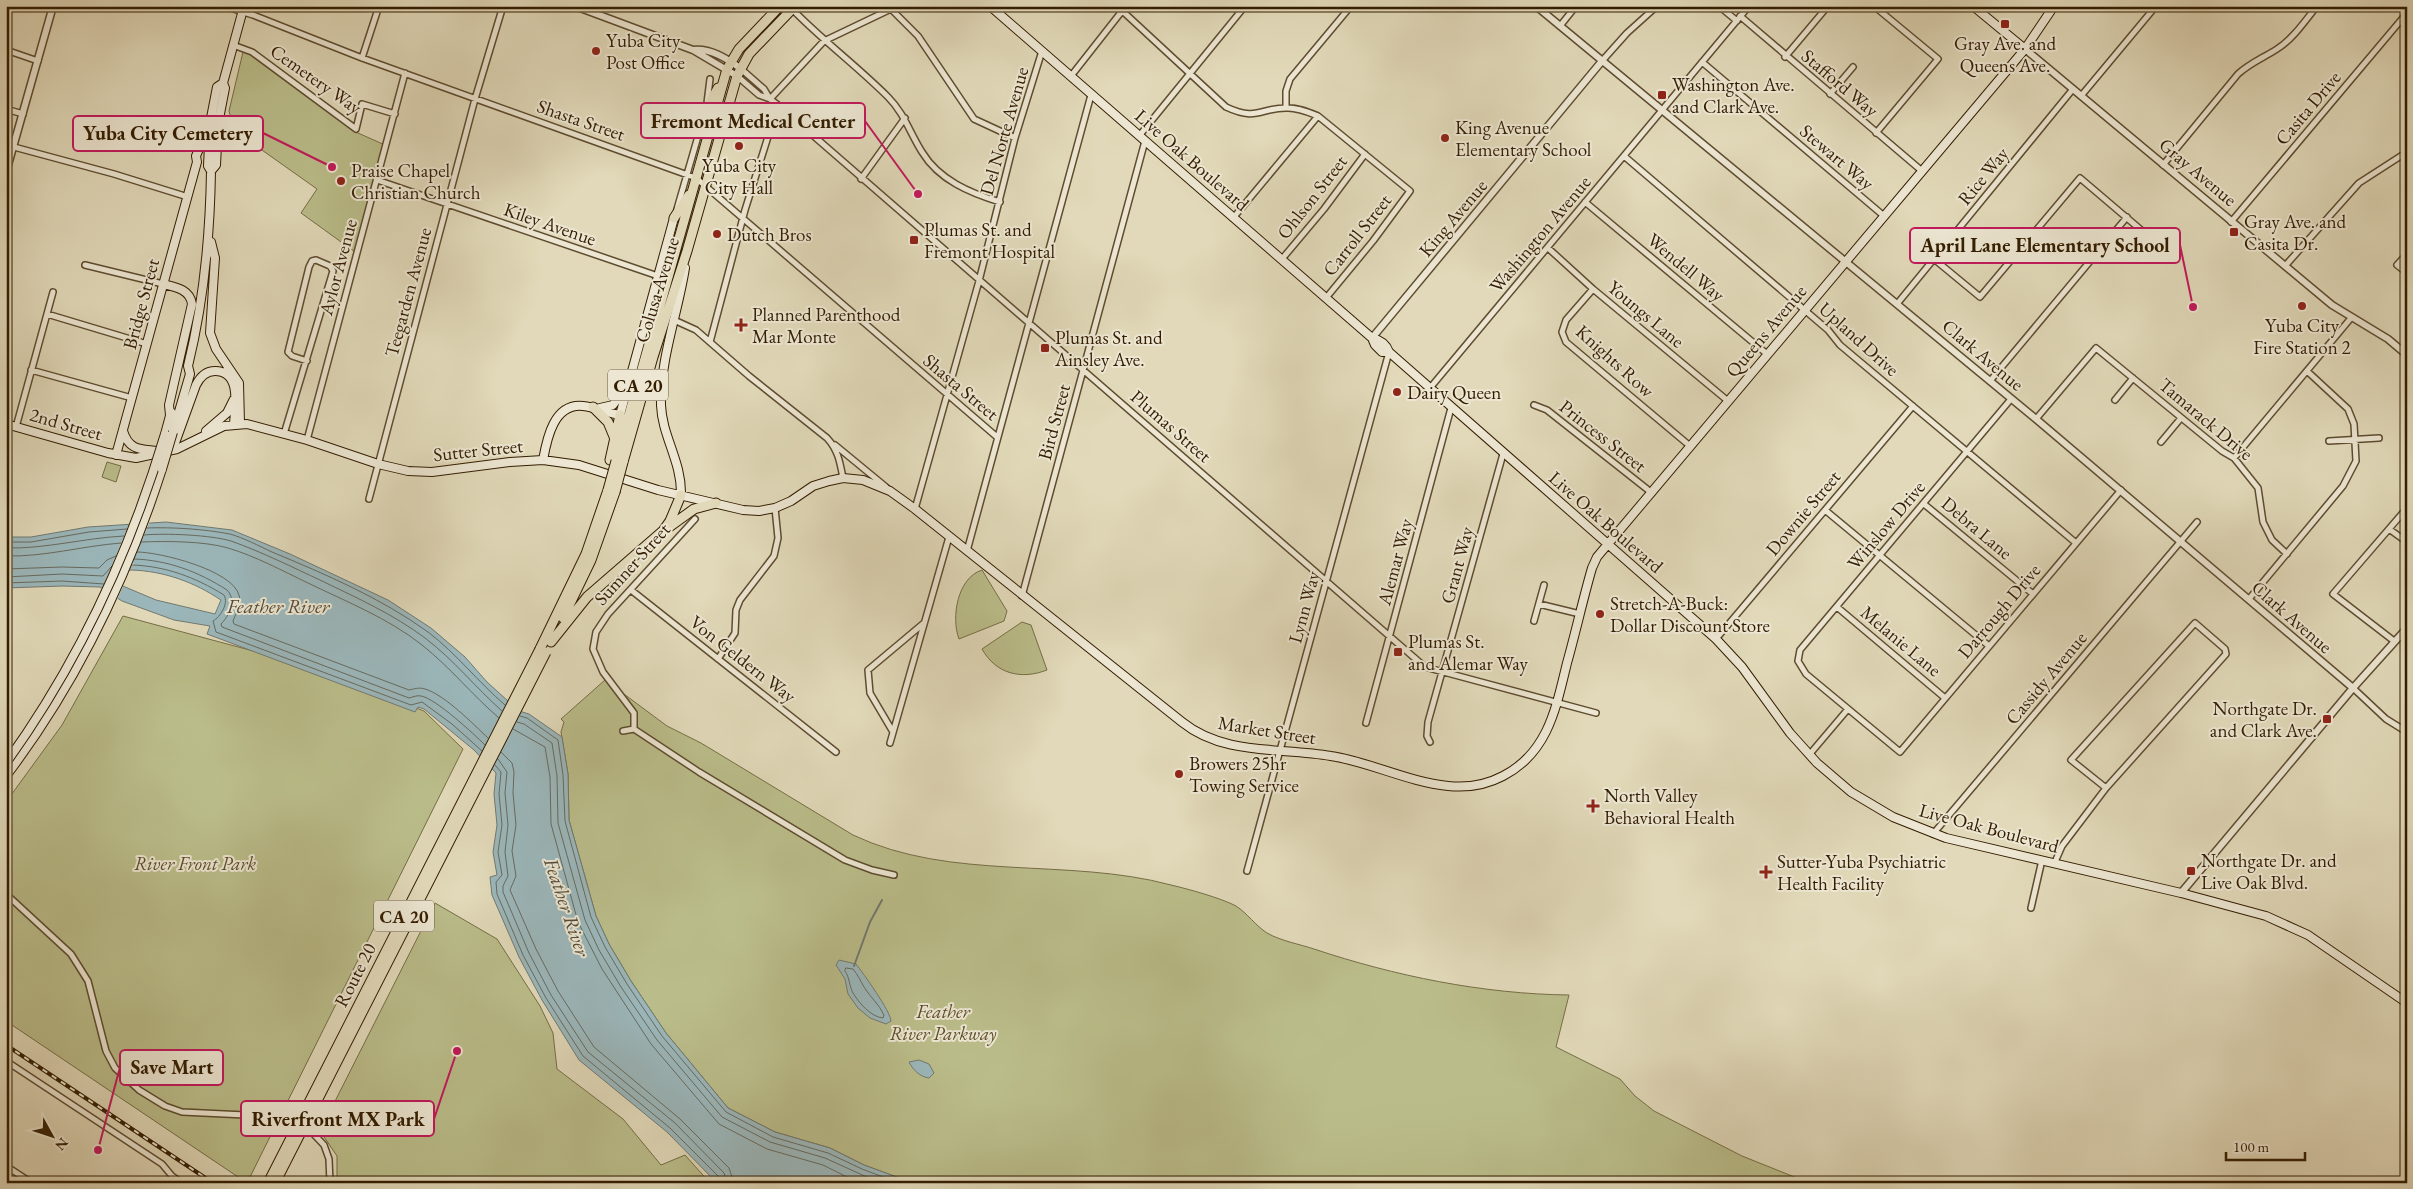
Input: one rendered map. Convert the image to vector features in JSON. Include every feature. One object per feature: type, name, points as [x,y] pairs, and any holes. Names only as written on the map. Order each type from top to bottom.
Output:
[{"type":"highway","name":"Colusa Avenue","points":[[543,650],[551,642],[591,560],[691,194],[692,176],[729,65],[743,45],[780,6]]},
{"type":"highway","name":"Colusa Avenue","points":[[617,461],[687,251],[738,72],[749,54],[794,8]]},
{"type":"highway","points":[[705,112],[723,82]]},
{"type":"highway","points":[[674,218],[681,205],[691,194]]},
{"type":"highway","points":[[593,408],[608,422],[615,440],[617,461]]},
{"type":"highway","points":[[615,440],[620,415]]},
{"type":"highway","name":"Colusa Avenue","points":[[543,650],[575,578],[609,490]]},
{"type":"highway","points":[[663,531],[670,521],[681,495]]},
{"type":"highway","points":[[551,642],[588,597],[663,531],[694,508],[716,503]]},
{"type":"highway","name":"Route 20","points":[[268,1183],[543,650]]},
{"type":"highway","name":"Route 20","points":[[275,1183],[543,650]]},
{"type":"main road","name":"Live Oak Boulevard","points":[[990,6],[1372,338],[1375,345],[1382,352],[1388,352],[1430,388],[1716,639],[1742,667],[1790,733],[1809,754],[1836,780],[1862,800],[1893,817],[1934,834],[2182,893],[2288,925],[2308,935],[2407,1003]]},
{"type":"main road","name":"Gray Avenue","points":[[1973,6],[2025,49]]},
{"type":"main road","name":"Queens Avenue","points":[[1557,703],[1592,568],[1597,557],[2025,49],[2054,6]]},
{"type":"main road","points":[[6,776],[51,711],[92,639],[151,502],[162,469],[190,374],[188,366],[204,284],[209,235],[212,171],[216,165],[218,124],[225,88],[223,83],[243,9]]},
{"type":"main road","points":[[212,171],[208,166],[210,123],[217,86],[223,83]]},
{"type":"main road","name":"Bridge Street","points":[[116,455],[188,197],[197,162],[196,156],[210,123]]},
{"type":"main road","name":"Colusa Avenue","points":[[620,415],[674,218]]},
{"type":"main road","points":[[209,235],[215,258],[210,330],[215,347],[239,383],[237,424]]},
{"type":"main road","points":[[681,495],[679,466],[663,420],[661,405],[665,368],[687,251]]},
{"type":"main road","points":[[163,284],[184,291],[192,304],[169,405],[173,432]]},
{"type":"main road","points":[[170,415],[183,372],[188,366]]},
{"type":"main road","points":[[6,764],[52,696],[94,619],[173,432],[196,385],[207,373],[217,372],[226,375],[234,386],[237,424]]},
{"type":"main road","points":[[543,460],[551,427],[559,416],[571,407],[593,408],[613,405],[630,380]]},
{"type":"main road","points":[[200,437],[227,413],[235,395]]},
{"type":"main road","points":[[593,408],[620,415]]},
{"type":"main road","name":"2nd Street","points":[[6,424],[116,455]]},
{"type":"main road","name":"Sutter Street","points":[[116,455],[142,458],[165,452],[215,429],[237,424],[254,425],[308,440],[378,464],[408,471],[432,472],[510,462],[543,460],[580,465],[629,482],[743,510],[759,511],[775,508],[792,501],[813,486],[843,478]]},
{"type":"main road","points":[[123,432],[127,442],[135,448],[165,452]]},
{"type":"main road","name":"Market Street","points":[[843,478],[863,480],[890,491],[915,508],[1022,596],[1197,732],[1222,743],[1279,752],[1331,756],[1448,786],[1475,786],[1498,779],[1528,759],[1546,734],[1557,703]]},
{"type":"street","points":[[6,172],[53,6]]},
{"type":"street","name":"Shasta Street","points":[[224,6],[243,9],[362,58],[692,176],[706,185],[997,437]]},
{"type":"street","points":[[362,58],[379,6]]},
{"type":"street","name":"Teegarden Avenue","points":[[369,499],[475,99],[503,6]]},
{"type":"street","name":"Plumas Street","points":[[575,6],[729,65],[764,89],[770,99]]},
{"type":"street","points":[[1117,6],[1124,9],[1226,107],[1237,112],[1260,114],[1286,107],[1302,109],[1318,116],[1364,154]]},
{"type":"street","name":"Bird Street","points":[[1022,596],[1084,370],[1142,138],[1190,74],[1245,6]]},
{"type":"street","points":[[1286,107],[1286,91],[1290,79],[1350,6]]},
{"type":"street","name":"Clark Avenue","points":[[1536,6],[2121,490],[2353,688],[2386,719],[2407,732]]},
{"type":"street","points":[[1560,26],[1576,6]]},
{"type":"street","name":"King Avenue","points":[[1372,338],[1626,33],[1657,6]]},
{"type":"street","name":"Stafford Way","points":[[1719,6],[1738,18],[1922,171]]},
{"type":"street","name":"Washington Avenue","points":[[1430,388],[1748,6]]},
{"type":"street","points":[[1785,57],[1828,6]]},
{"type":"street","points":[[1874,6],[1938,59],[1876,133]]},
{"type":"street","points":[[2081,96],[2156,6]]},
{"type":"street","points":[[2163,165],[2238,74],[2252,62],[2278,48],[2290,38],[2317,6]]},
{"type":"street","points":[[794,8],[824,41],[888,97],[905,118],[922,152],[938,172],[957,186],[1000,202]]},
{"type":"street","points":[[770,99],[824,41],[889,8],[918,36],[974,119],[1015,138]]},
{"type":"street","points":[[1071,76],[1124,9]]},
{"type":"street","name":"Casita Drive","points":[[2232,222],[2407,14]]},
{"type":"street","name":"Cemetery Way","points":[[233,45],[252,52],[356,129],[362,104],[396,114]]},
{"type":"street","name":"Gray Avenue","points":[[2025,49],[2285,266],[2351,318],[2388,339],[2407,355]]},
{"type":"street","points":[[6,50],[38,60]]},
{"type":"street","name":"Del Norte Avenue","points":[[915,508],[979,281],[1015,138],[1042,51]]},
{"type":"street","name":"Stewart Way","points":[[1702,62],[1884,216]]},
{"type":"street","points":[[1830,94],[1853,67]]},
{"type":"street","name":"Plumas Street","points":[[738,72],[759,95],[770,99],[778,105],[1425,667],[1596,713]]},
{"type":"street","name":"Aylor Avenue","points":[[308,440],[396,114],[405,73]]},
{"type":"street","name":"Colusa Avenue","points":[[674,218],[692,176],[710,79]]},
{"type":"street","name":"Rice Way","points":[[1897,304],[2073,89]]},
{"type":"street","points":[[967,551],[1091,95]]},
{"type":"street","points":[[710,342],[743,219],[778,105]]},
{"type":"street","points":[[6,109],[23,114]]},
{"type":"street","points":[[1234,218],[1318,116]]},
{"type":"street","points":[[862,179],[905,118]]},
{"type":"street","points":[[11,150],[114,174],[188,197]]},
{"type":"street","points":[[2285,266],[2359,183],[2407,152]]},
{"type":"street","name":"Carroll Street","points":[[1326,298],[1373,241],[1410,191],[1364,154]]},
{"type":"street","name":"Ohlson Street","points":[[1282,259],[1324,209],[1364,154]]},
{"type":"street","name":"Upland Drive","points":[[1624,156],[1828,330],[1840,345],[2076,543]]},
{"type":"street","points":[[1934,259],[1980,297],[2080,178],[2147,235]]},
{"type":"street","name":"Kiley Avenue","points":[[377,180],[658,276]]},
{"type":"street","name":"Wendell Way","points":[[1585,202],[1767,354]]},
{"type":"street","points":[[1990,381],[2127,218]]},
{"type":"street","name":"Youngs Lane","points":[[1548,248],[1593,289],[1728,401]]},
{"type":"street","points":[[2407,254],[2398,265],[2407,273]]},
{"type":"street","points":[[284,434],[307,361],[333,271],[330,266],[316,260],[312,261],[309,267],[288,352],[292,356],[307,361]]},
{"type":"street","points":[[85,265],[163,284]]},
{"type":"street","name":"Knights Row","points":[[1593,289],[1566,320],[1562,332],[1566,342],[1690,446]]},
{"type":"street","points":[[16,427],[53,292]]},
{"type":"street","points":[[47,314],[147,344]]},
{"type":"street","points":[[2234,458],[2351,318]]},
{"type":"street","name":"Market Street","points":[[674,320],[691,327],[710,342],[890,491]]},
{"type":"street","name":"Tamarack Drive","points":[[2036,419],[2096,348],[2181,418],[2234,458],[2258,488],[2263,522],[2272,540],[2287,554]]},
{"type":"street","name":"Lynn Way","points":[[1247,871],[1388,352]]},
{"type":"street","points":[[31,370],[132,398]]},
{"type":"street","points":[[2249,599],[2344,486],[2356,461],[2354,424],[2348,409],[2307,371]]},
{"type":"street","points":[[2115,400],[2133,378]]},
{"type":"street","name":"Winslow Drive","points":[[1848,709],[1806,674],[1798,662],[1800,650],[2011,399]]},
{"type":"street","name":"Princess Street","points":[[1534,405],[1547,410],[1652,493]]},
{"type":"street","name":"Downie Street","points":[[1716,639],[1913,406]]},
{"type":"street","name":"Alemar Way","points":[[1366,723],[1451,408]]},
{"type":"street","points":[[2161,442],[2181,418]]},
{"type":"street","name":"Market Street","points":[[827,438],[839,456],[843,478]]},
{"type":"street","points":[[2329,441],[2379,438]]},
{"type":"street","name":"Grant Way","points":[[1430,742],[1427,736],[1428,722],[1503,454]]},
{"type":"street","name":"Darrough Drive","points":[[1848,709],[1900,752],[2121,490]]},
{"type":"street","name":"Debra Lane","points":[[1924,504],[2033,594]]},
{"type":"street","points":[[718,659],[735,633],[736,610],[740,600],[774,556],[778,538],[775,508]]},
{"type":"street","points":[[2394,641],[2333,594],[2407,508]]},
{"type":"street","points":[[1825,510],[1989,646]]},
{"type":"street","name":"Sumner Street","points":[[634,729],[634,713],[603,672],[593,649],[596,632],[608,614],[695,519]]},
{"type":"street","name":"Cassidy Avenue","points":[[1934,834],[2197,522]]},
{"type":"street","points":[[2389,529],[2407,542]]},
{"type":"street","points":[[890,743],[949,537]]},
{"type":"street","points":[[1534,621],[1544,585]]},
{"type":"street","name":"Von Geldern Way","points":[[631,590],[836,752]]},
{"type":"street","points":[[1539,604],[1580,614]]},
{"type":"street","name":"Melanie Lane","points":[[1837,607],[1945,698]]},
{"type":"street","points":[[893,732],[870,694],[868,670],[924,623]]},
{"type":"street","points":[[2055,862],[2062,846],[2106,788],[2226,654],[2225,649],[2195,623],[2071,760],[2106,788]]},
{"type":"street","points":[[2182,893],[2353,688],[2407,628]]},
{"type":"street","points":[[1809,754],[1848,709]]},
{"type":"street","points":[[623,731],[634,729],[699,772],[845,860],[872,870],[894,875]]},
{"type":"street","points":[[2031,908],[2042,860]]},
{"type":"street","points":[[6,894],[71,954],[88,981],[106,1051],[115,1068],[139,1090],[165,1106],[182,1112],[290,1118],[307,1127],[324,1145],[329,1159],[330,1183]]},
{"type":"street","points":[[6,1061],[162,1164],[172,1176],[182,1183]]},
{"type":"street","points":[[6,1166],[32,1183]]},
{"type":"green space","points":[[243,52],[251,54],[358,133],[385,145],[355,252],[301,213],[317,189],[235,131],[229,111]]},
{"type":"green space","points":[[107,462],[121,466],[116,482],[102,477]]},
{"type":"green space","points":[[982,570],[1007,611],[1004,621],[959,639],[956,620],[958,600],[967,581],[974,574]]},
{"type":"green space","name":"River Front Park","points":[[123,616],[309,666],[424,711],[463,749],[247,1183],[6,1021],[6,802],[62,725]]},
{"type":"green space","points":[[1022,622],[1031,625],[1047,670],[1028,674],[1010,673],[994,664],[982,649]]},
{"type":"green space","name":"Feather River Parkway","points":[[605,680],[667,726],[701,743],[853,835],[891,849],[930,859],[970,864],[1091,872],[1132,877],[1171,885],[1230,903],[1244,912],[1267,933],[1278,938],[1345,959],[1440,982],[1504,991],[1569,995],[1556,1047],[1620,1079],[1635,1096],[1654,1111],[1742,1156],[1807,1182],[913,1183],[864,1165],[830,1148],[775,1132],[728,1108],[666,1033],[631,981],[609,944],[596,916],[569,820],[568,774],[561,732],[564,722],[561,719]]},
{"type":"green space","points":[[435,903],[497,939],[540,1006],[553,1033],[557,1069],[623,1119],[661,1165],[685,1155],[710,1183],[337,1183],[337,1156],[320,1131]]},
{"type":"water","name":"Feather River","points":[[166,522],[232,530],[290,554],[388,600],[431,628],[465,657],[487,682],[519,711],[529,714],[562,737],[568,774],[569,820],[596,916],[609,944],[631,981],[666,1033],[728,1108],[775,1132],[830,1148],[864,1165],[913,1183],[717,1183],[667,1132],[579,1060],[542,1000],[519,957],[492,895],[490,877],[497,875],[493,852],[497,825],[494,794],[496,773],[474,750],[424,709],[418,707],[415,712],[207,634],[210,626],[174,620],[122,601],[100,587],[6,588],[6,537],[31,537],[88,527]],"holes":[[[131,570],[167,575],[211,594],[221,600],[215,614],[156,600],[118,584],[119,574]]]},
{"type":"water","points":[[839,960],[856,964],[882,1001],[891,1021],[886,1024],[870,1018],[858,1008],[848,994],[845,979],[836,965]]},
{"type":"water","points":[[919,1060],[929,1064],[934,1073],[929,1078],[917,1073],[909,1062]]},
{"type":"pier","points":[[150,521],[133,561],[134,565],[131,566],[128,574],[121,576],[120,582],[124,584],[117,600],[101,591],[130,522]]},
{"type":"waterway","points":[[854,966],[870,922],[882,900]]},
{"type":"railway","points":[[6,1045],[213,1183]]},
{"type":"place","name":"Gray Ave. and Queens Ave.","points":[[2005,24]]},
{"type":"place","name":"Yuba City Post Office","points":[[596,51]]},
{"type":"place","name":"Washington Ave. and Clark Ave.","points":[[1662,95]]},
{"type":"place","name":"King Avenue Elementary School","points":[[1445,138]]},
{"type":"place","name":"Yuba City City Hall","points":[[739,146]]},
{"type":"place","name":"Yuba City Cemetery","points":[[332,167]]},
{"type":"place","name":"Praise Chapel Christian Church","points":[[341,181]]},
{"type":"place","name":"Fremont Medical Center","points":[[918,194]]},
{"type":"place","name":"Gray Ave. and Casita Dr.","points":[[2234,232]]},
{"type":"place","name":"Dutch Bros","points":[[717,234]]},
{"type":"place","name":"Plumas St. and Fremont Hospital","points":[[914,240]]},
{"type":"place","name":"Yuba City Fire Station 2","points":[[2302,306]]},
{"type":"place","name":"April Lane Elementary School","points":[[2193,307]]},
{"type":"place","name":"Planned Parenthood Mar Monte","points":[[741,325]]},
{"type":"place","name":"Plumas St. and Ainsley Ave.","points":[[1045,348]]},
{"type":"place","name":"Dairy Queen","points":[[1397,392]]},
{"type":"place","name":"Stretch-A-Buck: Dollar Discount Store","points":[[1600,614]]},
{"type":"place","name":"Plumas St. and Alemar Way","points":[[1398,652]]},
{"type":"place","name":"Northgate Dr. and Clark Ave.","points":[[2327,719]]},
{"type":"place","name":"Browers 25hr Towing Service","points":[[1179,774]]},
{"type":"place","name":"North Valley Behavioral Health","points":[[1593,806]]},
{"type":"place","name":"Northgate Dr. and Live Oak Blvd.","points":[[2191,871]]},
{"type":"place","name":"Sutter-Yuba Psychiatric Health Facility","points":[[1766,872]]},
{"type":"place","name":"Riverfront MX Park","points":[[457,1051]]},
{"type":"place","name":"Save Mart","points":[[98,1150]]}]
